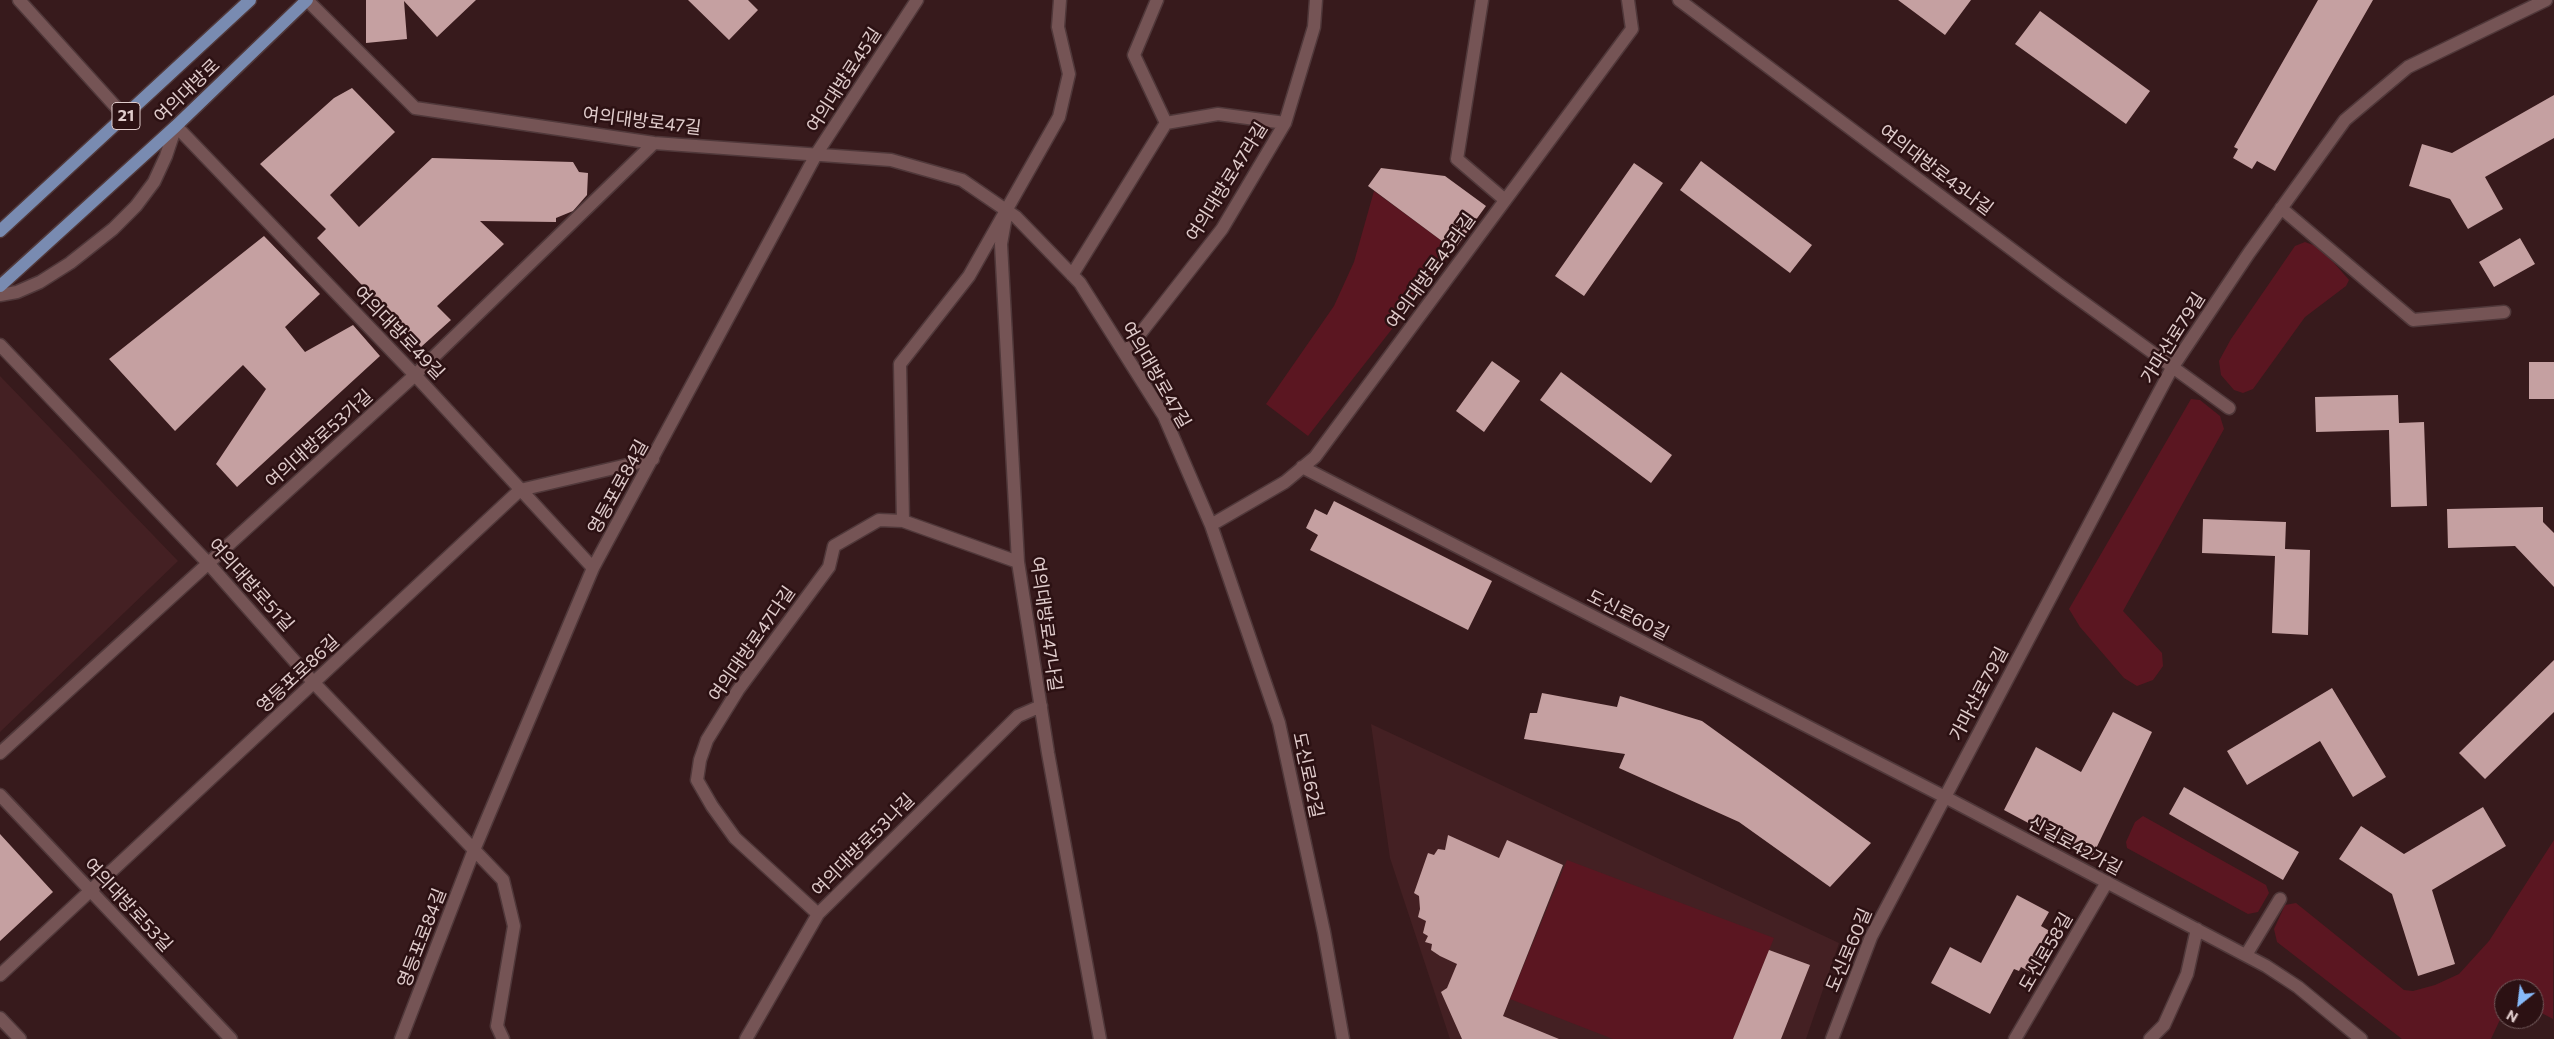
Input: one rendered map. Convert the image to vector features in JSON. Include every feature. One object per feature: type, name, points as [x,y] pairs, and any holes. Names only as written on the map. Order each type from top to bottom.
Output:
[{"type":"main road","name":"여의대방로","points":[[0,231],[250,0]]},
{"type":"main road","name":"여의대방로","points":[[0,286],[176,126],[307,0]]},
{"type":"street","points":[[19,0],[125,117]]},
{"type":"street","name":"여의대방로47길","points":[[307,0],[415,108],[654,143],[817,153],[891,160],[962,180],[1016,216],[1080,283],[1164,416],[1211,526]]},
{"type":"street","name":"여의대방로45길","points":[[817,153],[917,0]]},
{"type":"street","points":[[903,521],[900,364],[969,276],[1059,117],[1069,74],[1058,27],[1060,0]]},
{"type":"street","points":[[1072,275],[1166,123],[1134,56],[1157,0]]},
{"type":"street","name":"여의대방로47라길","points":[[1125,354],[1222,229],[1284,123],[1314,27],[1316,0]]},
{"type":"street","points":[[1482,0],[1457,159],[1505,200]]},
{"type":"street","name":"여의대방로43라길","points":[[1211,526],[1285,482],[1320,450],[1632,30],[1628,0]]},
{"type":"street","name":"여의대방로43나길","points":[[1679,0],[2172,368],[2229,408]]},
{"type":"street","name":"가마산로79길","points":[[1941,795],[2172,368],[2281,208],[2345,120],[2408,67],[2546,0]]},
{"type":"street","name":"여의대방로47라길","points":[[1166,123],[1218,114],[1284,123]]},
{"type":"street","points":[[0,295],[17,292],[40,282],[70,264],[113,229],[136,206],[154,182],[166,156],[176,126]]},
{"type":"street","name":"여의대방로49길","points":[[176,126],[415,375],[593,568]]},
{"type":"street","name":"여의대방로53가길","points":[[0,753],[415,375],[654,143]]},
{"type":"street","name":"영등포로84길","points":[[401,1039],[474,850],[593,568],[817,153]]},
{"type":"street","points":[[2281,208],[2413,320],[2504,312]]},
{"type":"street","name":"여의대방로47나길","points":[[1007,210],[1001,244],[1018,562],[1041,706],[1100,1039]]},
{"type":"street","name":"여의대방로51길","points":[[0,345],[208,563],[314,683],[474,850]]},
{"type":"street","points":[[520,490],[653,459]]},
{"type":"street","name":"도신로60길","points":[[1302,467],[1941,795],[1871,937],[1832,1039]]},
{"type":"street","name":"영등포로86길","points":[[0,975],[520,490]]},
{"type":"street","name":"여의대방로47다길","points":[[818,914],[735,838],[697,780],[700,760],[707,740],[738,690],[829,567],[834,546],[879,520],[903,521],[1018,562]]},
{"type":"street","name":"도신로62길","points":[[1211,526],[1279,723],[1324,932],[1343,1039]]},
{"type":"street","name":"여의대방로53나길","points":[[746,1039],[818,914],[1018,716],[1041,706]]},
{"type":"street","name":"여의대방로53길","points":[[0,795],[231,1039]]},
{"type":"street","name":"신길로42가길","points":[[1941,795],[2246,955],[2298,987],[2361,1039]]},
{"type":"street","points":[[474,850],[503,880],[514,926],[497,1026],[503,1039]]},
{"type":"street","name":"도신로58길","points":[[2015,1039],[2107,882]]},
{"type":"street","points":[[2246,955],[2280,899]]},
{"type":"street","points":[[2150,1039],[2164,1025],[2187,974],[2197,929]]},
{"type":"street","points":[[0,1018],[20,1039]]},
{"type":"shaded area","points":[[1374,191],[1454,250],[1308,436],[1266,404],[1334,306],[1354,262]]},
{"type":"shaded area","points":[[2305,242],[2321,248],[2349,280],[2346,286],[2305,317],[2253,389],[2243,393],[2234,390],[2221,375],[2219,361],[2231,339],[2295,246]]},
{"type":"shaded area","points":[[0,376],[178,561],[0,732]]},
{"type":"shaded area","points":[[2191,399],[2200,400],[2220,416],[2224,429],[2123,611],[2162,653],[2163,666],[2153,680],[2137,686],[2124,678],[2080,627],[2069,609]]},
{"type":"shaded area","points":[[1371,724],[1839,943],[1806,1039],[1450,1039],[1390,858]]},
{"type":"shaded area","points":[[2143,816],[2266,885],[2269,893],[2258,912],[2248,914],[2127,848],[2126,842],[2135,822]]},
{"type":"shaded area","points":[[2554,840],[2553,1019],[2544,1014],[2544,979],[2494,979],[2494,1029],[2496,1029],[2491,1039],[2402,1039],[2277,942],[2274,929],[2285,905],[2296,903],[2404,990],[2413,991],[2435,985],[2459,974],[2489,941]]},
{"type":"shaded area","points":[[1567,860],[1774,938],[1733,1039],[1613,1039],[1510,999]]},
{"type":"building","points":[[366,0],[476,0],[437,37],[404,1],[407,39],[366,43]]},
{"type":"building","points":[[688,0],[748,0],[758,10],[729,40]]},
{"type":"building","points":[[1898,0],[1971,0],[1945,35]]},
{"type":"building","points":[[2318,0],[2373,0],[2275,171],[2257,161],[2252,169],[2233,158],[2238,149],[2234,147]]},
{"type":"building","points":[[2040,11],[2150,91],[2126,124],[2015,44]]},
{"type":"building","points":[[352,88],[395,132],[330,195],[359,227],[432,158],[573,162],[579,172],[588,173],[587,195],[573,211],[556,218],[556,222],[480,221],[504,244],[437,306],[451,320],[421,347],[317,238],[326,229],[260,164],[334,98]]},
{"type":"building","points":[[2554,95],[2554,138],[2485,177],[2503,209],[2468,229],[2450,199],[2409,186],[2422,144],[2452,153]]},
{"type":"building","points":[[1701,161],[1812,245],[1790,273],[1680,190]]},
{"type":"building","points":[[1634,163],[1663,183],[1584,296],[1555,276]]},
{"type":"building","points":[[1381,168],[1445,176],[1486,206],[1454,250],[1368,186]]},
{"type":"building","points":[[264,236],[320,294],[285,327],[305,352],[353,325],[380,356],[237,487],[216,464],[266,389],[243,365],[175,431],[109,359]]},
{"type":"building","points":[[2520,238],[2535,264],[2494,287],[2479,262]]},
{"type":"building","points":[[1492,361],[1520,381],[1484,432],[1456,411]]},
{"type":"building","points":[[2529,362],[2554,362],[2554,399],[2529,399]]},
{"type":"building","points":[[1561,372],[1672,455],[1651,483],[1540,400]]},
{"type":"building","points":[[2398,395],[2399,423],[2424,422],[2427,506],[2391,507],[2389,430],[2316,432],[2315,397]]},
{"type":"building","points":[[1334,501],[1492,581],[1468,630],[1310,550],[1318,535],[1306,528],[1315,509],[1327,515]]},
{"type":"building","points":[[2543,507],[2543,522],[2554,533],[2554,587],[2515,546],[2448,548],[2447,509]]},
{"type":"building","points":[[2203,519],[2286,522],[2285,549],[2310,550],[2308,635],[2272,633],[2275,556],[2202,553]]},
{"type":"building","points":[[2554,660],[2554,712],[2485,779],[2459,753]]},
{"type":"building","points":[[2332,688],[2386,777],[2353,797],[2320,741],[2247,785],[2227,751]]},
{"type":"building","points":[[1542,693],[1617,707],[1620,696],[1702,721],[1871,843],[1830,887],[1739,822],[1619,768],[1625,754],[1524,739],[1530,713],[1537,713]]},
{"type":"building","points":[[2113,712],[2152,732],[2092,857],[2004,810],[2036,747],[2081,772]]},
{"type":"building","points":[[2184,787],[2299,852],[2283,880],[2169,814]]},
{"type":"building","points":[[2483,807],[2506,846],[2432,890],[2455,964],[2418,976],[2392,894],[2339,859],[2361,826],[2404,854]]},
{"type":"building","points":[[0,834],[53,892],[0,941]]},
{"type":"building","points":[[1448,835],[1499,858],[1507,840],[1563,865],[1503,1016],[1559,1039],[1462,1039],[1441,992],[1447,988],[1457,964],[1431,950],[1432,944],[1425,942],[1428,936],[1423,933],[1426,921],[1418,917],[1420,909],[1419,896],[1414,893],[1428,853],[1434,855],[1438,849],[1445,850]]},
{"type":"building","points":[[2017,895],[2049,912],[2041,926],[2053,933],[2032,973],[2021,967],[2019,971],[2014,969],[1990,1014],[1931,983],[1950,947],[1981,963]]},
{"type":"building","points":[[1769,950],[1810,965],[1781,1039],[1733,1039]]}]
